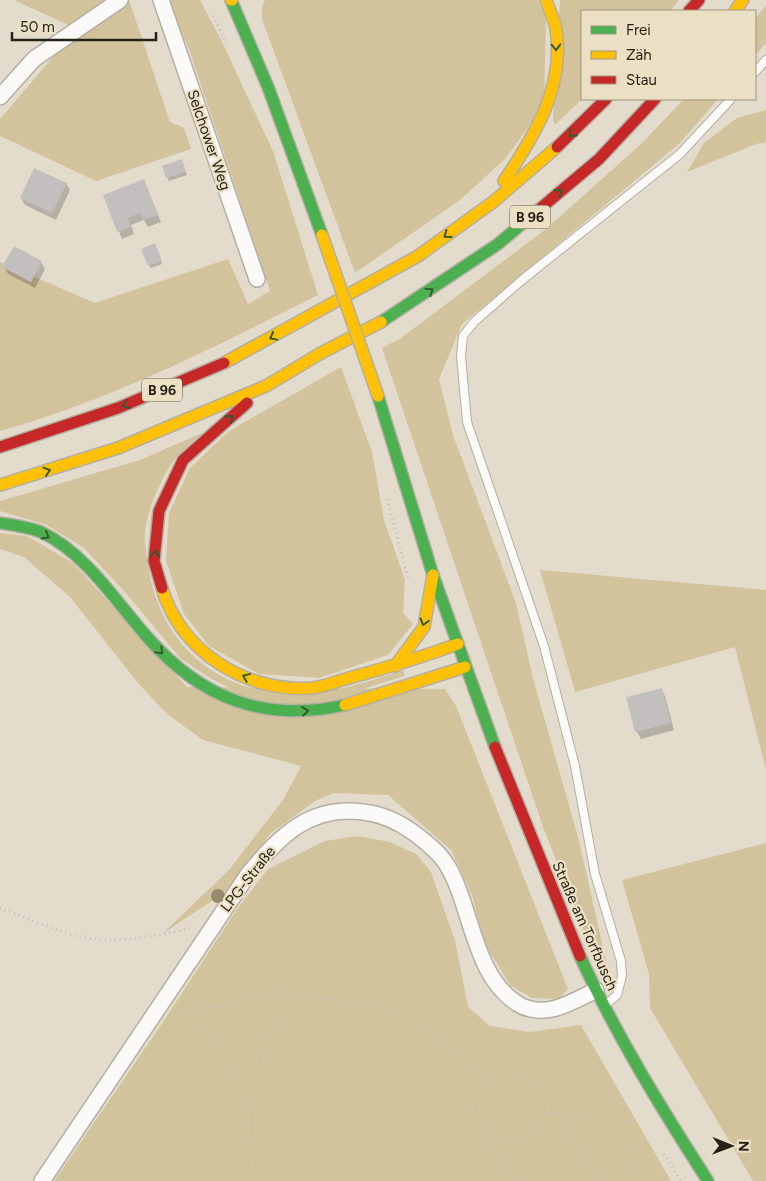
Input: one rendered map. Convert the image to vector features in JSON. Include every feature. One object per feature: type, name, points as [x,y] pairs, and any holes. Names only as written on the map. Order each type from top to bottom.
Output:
[{"type":"main road","name":"Straße am Torfbusch","points":[[231,0],[249,38],[276,107],[322,235],[378,396],[432,575],[538,855],[566,924],[603,1006],[656,1100],[708,1181]]},
{"type":"main road","points":[[487,206],[533,139],[554,92],[557,68],[556,29],[546,0]]},
{"type":"main road","points":[[690,10],[699,0]]},
{"type":"main road","name":"B 96","points":[[0,448],[120,407],[234,358],[417,257],[487,206],[564,143],[605,100]]},
{"type":"main road","name":"B 96","points":[[0,485],[118,448],[266,386],[321,353],[390,318],[498,244],[599,159],[655,100]]},
{"type":"main road","points":[[266,386],[183,460],[159,511],[154,561],[168,609],[188,640],[208,657],[232,671],[263,684],[312,688],[395,666],[458,644]]},
{"type":"main road","points":[[0,523],[42,533],[63,547],[98,576],[170,660],[198,682],[230,700],[263,711],[302,712],[343,706],[466,667]]},
{"type":"main road","points":[[395,666],[424,627],[432,575]]},
{"type":"street","points":[[0,97],[34,59],[120,0]]},
{"type":"street","name":"Selchower Weg","points":[[160,0],[257,279]]},
{"type":"street","name":"LPG-Straße","points":[[42,1181],[249,873],[267,851],[298,825],[317,815],[337,812],[369,813],[402,825],[434,849],[446,863],[455,880],[485,963],[507,996],[519,1004],[543,1010],[557,1008],[596,990]]},
{"type":"lane","points":[[756,71],[766,60]]},
{"type":"lane","points":[[603,1006],[617,995],[622,976],[622,960],[596,874],[575,766],[544,646],[467,422],[461,356],[463,336],[474,322],[522,280],[680,154],[729,100]]},
{"type":"path","points":[[0,908],[70,934],[110,940],[156,936],[215,923]]},
{"type":"path","points":[[250,1115],[223,1054],[206,1029],[178,1009],[220,1007],[279,991],[362,1003],[394,1014],[444,1042],[487,1082]]},
{"type":"path","points":[[257,1181],[250,1115],[253,1075],[274,1026],[307,996]]},
{"type":"path","points":[[487,1129],[502,1138],[513,1140],[524,1137],[537,1127],[544,1113],[542,1092],[536,1083],[527,1076],[517,1072],[506,1072],[487,1082],[480,1092],[479,1114],[487,1129],[487,1139],[515,1181]]},
{"type":"path","points":[[544,1113],[576,1117],[596,1113],[609,1102],[618,1090]]},
{"type":"path","points":[[629,1110],[627,1134],[632,1165],[639,1181]]},
{"type":"path","points":[[559,1116],[598,1181]]},
{"type":"shaded area","points":[[14,0],[129,0],[170,122],[184,128],[191,149],[96,181],[0,136],[0,119],[77,29]]},
{"type":"shaded area","points":[[168,0],[200,0],[222,42],[273,151],[318,295],[162,371],[82,404],[0,431],[0,262],[95,303],[228,259],[248,304],[270,291],[190,52]]},
{"type":"shaded area","points":[[265,0],[538,0],[546,19],[544,106],[505,159],[460,200],[355,273],[262,19],[262,6]]},
{"type":"shaded area","points":[[560,0],[679,0],[671,10],[581,10],[581,100],[555,125],[553,121]]},
{"type":"shaded area","points":[[766,5],[766,43],[756,55],[756,18]]},
{"type":"shaded area","points":[[683,100],[717,100],[680,143],[462,324],[439,379],[453,435],[516,603],[533,678],[579,841],[607,965],[601,974],[543,827],[382,348],[401,338],[546,229],[641,144]]},
{"type":"shaded area","points":[[766,110],[766,142],[756,144],[687,172],[704,143],[737,118]]},
{"type":"shaded area","points":[[341,367],[372,452],[384,520],[405,580],[403,613],[413,624],[388,655],[319,678],[259,674],[209,646],[184,614],[166,561],[169,513],[190,468],[229,431]]},
{"type":"shaded area","points":[[202,433],[177,456],[166,472],[152,503],[145,532],[151,582],[159,606],[183,646],[200,662],[219,675],[241,685],[266,691],[285,693],[319,692],[352,686],[403,670],[405,676],[327,700],[284,703],[253,700],[208,677],[180,658],[125,592],[84,548],[47,525],[0,511],[0,501],[140,460]]},
{"type":"shaded area","points":[[0,533],[27,536],[73,563],[187,687],[445,689],[456,706],[568,989],[558,999],[532,998],[510,985],[484,942],[472,895],[451,850],[388,795],[334,793],[315,801],[271,833],[227,891],[162,934],[229,870],[283,800],[301,766],[203,740],[166,713],[138,683],[70,597],[24,557],[0,549]]},
{"type":"shaded area","points":[[540,570],[766,590],[766,770],[735,647],[575,692]]},
{"type":"shaded area","points":[[358,836],[390,842],[416,854],[431,872],[455,941],[468,1007],[490,1026],[530,1032],[581,1025],[671,1181],[54,1181],[161,1025],[237,909],[268,869],[325,841]]},
{"type":"shaded area","points":[[766,843],[766,1181],[753,1181],[650,1008],[649,974],[622,880]]},
{"type":"building","points":[[182,159],[186,172],[166,178],[162,166]]},
{"type":"building","points":[[34,168],[67,183],[52,213],[20,198]]},
{"type":"building","points":[[144,179],[158,215],[143,220],[140,213],[128,218],[131,227],[117,232],[103,195]]},
{"type":"building","points":[[155,243],[162,261],[148,266],[141,249]]},
{"type":"building","points":[[14,246],[42,261],[31,282],[2,267]]},
{"type":"building","points":[[662,688],[671,723],[635,732],[626,697]]},
{"type":"traffic: fast","points":[[231,0],[268,87],[322,235]]},
{"type":"traffic: fast","points":[[381,322],[498,244],[542,207]]},
{"type":"traffic: fast","points":[[378,396],[433,575],[495,747]]},
{"type":"traffic: fast","points":[[0,523],[26,527],[41,532],[72,552],[99,579],[148,638],[169,659],[190,677],[213,691],[237,701],[262,708],[288,711],[316,710],[345,705]]},
{"type":"traffic: fast","points":[[580,956],[640,1071],[708,1181]]},
{"type":"traffic: slow","points":[[504,181],[536,128],[552,90],[558,50],[556,29],[546,0]]},
{"type":"traffic: slow","points":[[736,10],[743,0]]},
{"type":"traffic: slow","points":[[224,363],[418,256],[493,202],[557,147]]},
{"type":"traffic: slow","points":[[322,235],[378,396]]},
{"type":"traffic: slow","points":[[0,485],[118,448],[266,386],[321,353],[381,322]]},
{"type":"traffic: slow","points":[[395,666],[424,627],[433,575]]},
{"type":"traffic: slow","points":[[162,588],[171,611],[184,631],[200,649],[219,664],[240,675],[263,683],[287,688],[312,688],[326,685],[458,644]]},
{"type":"traffic: slow","points":[[345,705],[465,667]]},
{"type":"traffic: jam","points":[[690,10],[699,0]]},
{"type":"traffic: jam","points":[[557,147],[605,100]]},
{"type":"traffic: jam","points":[[542,207],[599,159],[654,100]]},
{"type":"traffic: jam","points":[[0,447],[118,408],[224,363]]},
{"type":"traffic: jam","points":[[162,588],[154,561],[159,511],[183,460],[247,403]]},
{"type":"traffic: jam","points":[[495,747],[580,956]]}]
